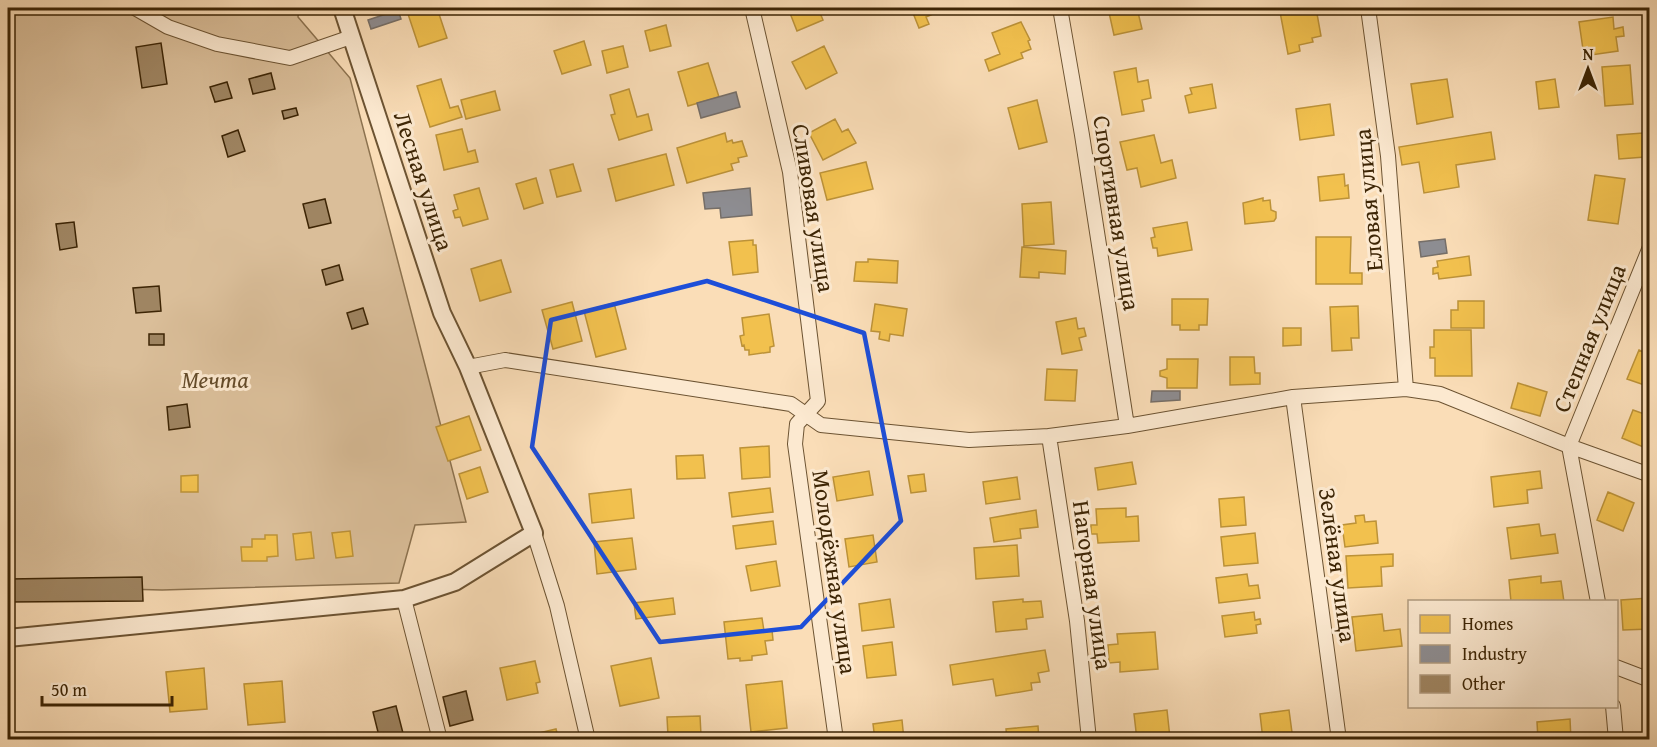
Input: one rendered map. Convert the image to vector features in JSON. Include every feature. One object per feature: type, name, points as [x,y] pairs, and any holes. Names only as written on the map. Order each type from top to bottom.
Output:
[{"type":"street","points":[[135,8],[168,27],[217,44],[290,58],[351,37]]},
{"type":"street","name":"Лесная улица","points":[[342,8],[442,313],[468,367],[534,533]]},
{"type":"street","name":"Сливовая улица","points":[[752,8],[789,172],[818,401],[807,414]]},
{"type":"street","name":"Спортивная улица","points":[[1060,8],[1127,426]]},
{"type":"street","name":"Еловая улица","points":[[1368,8],[1388,156],[1406,389]]},
{"type":"street","name":"Степная улица","points":[[1569,446],[1650,247]]},
{"type":"street","points":[[468,367],[505,360],[791,404],[821,425],[969,440],[1049,436],[1127,426],[1293,397],[1406,389],[1440,394],[1569,446],[1650,475]]},
{"type":"street","name":"Зелёная улица","points":[[1293,397],[1339,740]]},
{"type":"street","name":"Молодёжная улица","points":[[807,414],[798,424],[795,444],[836,740]]},
{"type":"street","name":"Нагорная улица","points":[[1049,436],[1077,621],[1089,740]]},
{"type":"street","points":[[1569,446],[1598,600]]},
{"type":"street","points":[[8,638],[404,599],[455,582],[534,533],[557,606],[588,740]]},
{"type":"street","points":[[404,599],[440,740]]},
{"type":"street","points":[[1618,667],[1650,680]]},
{"type":"street","points":[[1613,708],[1616,740]]},
{"type":"highlighted area","points":[[707,281],[864,333],[901,521],[801,627],[660,642],[532,447],[551,320]]},
{"type":"green space","name":"Мечта","points":[[8,8],[299,8],[298,17],[350,78],[466,522],[415,525],[399,583],[162,590],[8,586]]},
{"type":"building: Homes","points":[[428,8],[437,8],[447,38],[419,47],[408,14]]},
{"type":"building: Homes","points":[[788,8],[818,8],[823,20],[797,31]]},
{"type":"building: Homes","points":[[911,8],[945,9],[926,17],[929,24],[919,28]]},
{"type":"building: Homes","points":[[1108,8],[1137,8],[1142,29],[1114,35]]},
{"type":"building: Homes","points":[[1251,8],[1275,8],[1253,14]]},
{"type":"building: Homes","points":[[1316,8],[1321,36],[1312,38],[1313,42],[1299,45],[1300,51],[1288,54],[1280,12]]},
{"type":"building: Homes","points":[[1613,17],[1614,29],[1623,27],[1624,36],[1616,37],[1618,51],[1584,56],[1579,22]]},
{"type":"building: Homes","points":[[1021,22],[1030,40],[1028,41],[1031,49],[1021,53],[1023,58],[989,71],[985,60],[1000,54],[992,33]]},
{"type":"building: Homes","points":[[666,25],[671,46],[650,51],[645,31]]},
{"type":"building: Homes","points":[[584,41],[591,65],[562,74],[554,51]]},
{"type":"building: Homes","points":[[623,46],[628,67],[607,73],[602,51]]},
{"type":"building: Homes","points":[[824,46],[837,73],[806,89],[792,62]]},
{"type":"building: Homes","points":[[708,63],[719,97],[688,106],[678,72]]},
{"type":"building: Homes","points":[[1630,65],[1633,104],[1605,106],[1602,67]]},
{"type":"building: Homes","points":[[1136,68],[1138,82],[1148,80],[1151,98],[1142,100],[1144,111],[1122,115],[1114,72]]},
{"type":"building: Homes","points":[[441,79],[450,108],[458,106],[462,117],[430,127],[417,86]]},
{"type":"building: Homes","points":[[1447,79],[1453,117],[1417,124],[1411,84]]},
{"type":"building: Homes","points":[[1555,79],[1559,107],[1539,109],[1536,82]]},
{"type":"building: Homes","points":[[1212,84],[1216,108],[1189,113],[1185,96],[1192,94],[1190,88]]},
{"type":"building: Homes","points":[[629,89],[637,117],[648,114],[652,130],[619,140],[611,115],[615,114],[610,95]]},
{"type":"building: Homes","points":[[495,91],[500,110],[466,119],[461,100]]},
{"type":"building: Homes","points":[[1037,100],[1047,142],[1019,149],[1008,108]]},
{"type":"building: Homes","points":[[1330,104],[1334,135],[1300,140],[1296,109]]},
{"type":"building: Homes","points":[[835,119],[842,132],[848,129],[856,143],[823,160],[809,133]]},
{"type":"building: Homes","points":[[462,129],[468,152],[475,150],[478,162],[444,170],[436,135]]},
{"type":"building: Homes","points":[[1491,132],[1495,159],[1456,165],[1459,187],[1424,193],[1419,162],[1402,165],[1399,147]]},
{"type":"building: Homes","points":[[725,133],[727,142],[742,141],[747,156],[738,158],[739,162],[731,164],[733,170],[687,183],[677,148]]},
{"type":"building: Homes","points":[[1643,133],[1645,157],[1619,159],[1617,135]]},
{"type":"building: Homes","points":[[1154,135],[1161,163],[1172,160],[1176,178],[1141,187],[1137,168],[1127,170],[1120,142]]},
{"type":"building: Homes","points":[[666,154],[674,185],[616,201],[608,169]]},
{"type":"building: Homes","points":[[866,162],[873,189],[827,200],[820,173]]},
{"type":"building: Homes","points":[[573,164],[581,191],[557,197],[550,170]]},
{"type":"building: Homes","points":[[1344,174],[1349,198],[1320,201],[1318,177]]},
{"type":"building: Homes","points":[[1595,175],[1625,179],[1618,224],[1588,220]]},
{"type":"building: Homes","points":[[536,178],[543,203],[524,209],[516,184]]},
{"type":"building: Homes","points":[[479,188],[488,219],[463,226],[460,217],[455,218],[453,211],[458,209],[454,195]]},
{"type":"building: Homes","points":[[1263,198],[1263,201],[1270,200],[1271,210],[1276,212],[1274,221],[1245,224],[1243,203]]},
{"type":"building: Homes","points":[[1051,202],[1054,244],[1024,246],[1022,204]]},
{"type":"building: Homes","points":[[1187,222],[1192,250],[1158,256],[1157,248],[1153,248],[1151,238],[1155,237],[1153,228]]},
{"type":"building: Homes","points":[[1316,237],[1351,237],[1350,273],[1362,273],[1362,284],[1316,284]]},
{"type":"building: Homes","points":[[753,240],[753,245],[756,245],[758,272],[733,275],[729,242]]},
{"type":"building: Homes","points":[[1022,247],[1066,251],[1065,274],[1039,272],[1039,278],[1020,277]]},
{"type":"building: Homes","points":[[1469,256],[1471,275],[1439,279],[1438,273],[1433,274],[1433,268],[1438,267],[1437,261]]},
{"type":"building: Homes","points":[[868,259],[898,261],[897,283],[854,281],[856,262],[868,262]]},
{"type":"building: Homes","points":[[501,260],[511,292],[480,301],[471,269]]},
{"type":"building: Homes","points":[[1172,299],[1208,299],[1207,325],[1199,325],[1199,330],[1180,330],[1180,325],[1172,325]]},
{"type":"building: Homes","points":[[1458,301],[1484,301],[1484,328],[1451,328],[1451,310],[1458,310]]},
{"type":"building: Homes","points":[[572,302],[582,341],[553,349],[542,310]]},
{"type":"building: Homes","points":[[614,303],[626,349],[596,357],[584,311]]},
{"type":"building: Homes","points":[[875,304],[907,309],[903,336],[890,334],[889,341],[879,339],[880,332],[871,331]]},
{"type":"building: Homes","points":[[1358,306],[1359,338],[1351,338],[1352,350],[1332,351],[1330,307]]},
{"type":"building: Homes","points":[[769,314],[774,346],[770,347],[770,352],[749,355],[749,350],[745,350],[744,345],[742,346],[740,336],[744,335],[742,318]]},
{"type":"building: Homes","points":[[1076,318],[1078,329],[1084,328],[1086,336],[1079,338],[1082,350],[1062,354],[1056,322]]},
{"type":"building: Homes","points":[[1283,328],[1301,328],[1301,345],[1283,346]]},
{"type":"building: Homes","points":[[1434,330],[1471,330],[1472,376],[1435,376],[1435,358],[1430,358],[1430,347],[1434,347]]},
{"type":"building: Homes","points":[[1639,350],[1650,355],[1650,387],[1627,379]]},
{"type":"building: Homes","points":[[1230,357],[1254,357],[1255,373],[1260,373],[1260,384],[1230,385]]},
{"type":"building: Homes","points":[[1167,359],[1198,359],[1197,388],[1167,388],[1167,378],[1160,376],[1160,371],[1167,369]]},
{"type":"building: Homes","points":[[1047,369],[1077,370],[1075,401],[1045,400]]},
{"type":"building: Homes","points":[[1518,383],[1547,392],[1540,416],[1511,408]]},
{"type":"building: Homes","points":[[1633,410],[1650,416],[1648,449],[1622,438]]},
{"type":"building: Homes","points":[[469,416],[481,450],[448,461],[436,427]]},
{"type":"building: Homes","points":[[769,446],[770,477],[742,479],[740,448]]},
{"type":"building: Homes","points":[[703,455],[705,478],[677,479],[676,456]]},
{"type":"building: Homes","points":[[1132,462],[1136,484],[1098,490],[1095,468]]},
{"type":"building: Homes","points":[[480,467],[488,492],[467,499],[459,474]]},
{"type":"building: Homes","points":[[869,471],[873,495],[837,501],[833,477]]},
{"type":"building: Homes","points":[[1540,471],[1542,488],[1527,490],[1528,503],[1494,507],[1491,477]]},
{"type":"building: Homes","points":[[924,474],[926,491],[911,493],[908,476]]},
{"type":"building: Homes","points":[[198,475],[198,492],[181,492],[181,476]]},
{"type":"building: Homes","points":[[1017,477],[1020,499],[986,504],[983,482]]},
{"type":"building: Homes","points":[[770,488],[773,512],[732,517],[729,493]]},
{"type":"building: Homes","points":[[631,489],[634,518],[592,523],[589,494]]},
{"type":"building: Homes","points":[[1608,492],[1634,503],[1623,531],[1597,520]]},
{"type":"building: Homes","points":[[1244,497],[1246,525],[1221,527],[1219,499]]},
{"type":"building: Homes","points":[[1126,508],[1126,517],[1138,516],[1139,541],[1098,543],[1097,534],[1091,534],[1091,525],[1097,525],[1096,509]]},
{"type":"building: Homes","points":[[1036,510],[1038,527],[1020,529],[1021,538],[994,542],[990,518]]},
{"type":"building: Homes","points":[[1364,515],[1365,522],[1376,521],[1378,543],[1345,547],[1342,525],[1356,523],[1355,516]]},
{"type":"building: Homes","points":[[773,521],[776,544],[736,549],[733,526]]},
{"type":"building: Homes","points":[[1539,524],[1541,536],[1555,534],[1558,553],[1511,559],[1507,528]]},
{"type":"building: Homes","points":[[350,531],[353,556],[336,558],[332,533]]},
{"type":"building: Homes","points":[[311,532],[314,558],[296,560],[293,534]]},
{"type":"building: Homes","points":[[1255,533],[1258,563],[1224,566],[1221,537]]},
{"type":"building: Homes","points":[[265,535],[277,535],[278,556],[267,557],[267,561],[242,561],[241,547],[252,547],[252,539],[265,539]]},
{"type":"building: Homes","points":[[873,535],[877,562],[849,567],[845,539]]},
{"type":"building: Homes","points":[[632,538],[636,569],[597,574],[594,542]]},
{"type":"building: Homes","points":[[1017,545],[1019,576],[976,579],[974,548]]},
{"type":"building: Homes","points":[[1393,554],[1393,566],[1381,567],[1382,586],[1348,588],[1346,556]]},
{"type":"building: Homes","points":[[776,561],[780,586],[751,591],[746,566]]},
{"type":"building: Homes","points":[[1247,574],[1249,586],[1258,585],[1260,598],[1219,603],[1216,578]]},
{"type":"building: Homes","points":[[1541,576],[1541,583],[1561,581],[1564,600],[1511,600],[1509,580]]},
{"type":"building: Homes","points":[[673,598],[675,614],[636,619],[634,603]]},
{"type":"building: Homes","points":[[1649,598],[1650,629],[1623,630],[1621,600]]},
{"type":"building: Homes","points":[[890,599],[894,627],[862,631],[859,604]]},
{"type":"building: Homes","points":[[1023,599],[1023,602],[1041,601],[1043,617],[1026,619],[1027,629],[996,632],[993,602]]},
{"type":"building: Homes","points":[[1254,612],[1255,620],[1260,619],[1261,624],[1256,625],[1257,633],[1225,637],[1222,616]]},
{"type":"building: Homes","points":[[1382,614],[1384,631],[1400,629],[1402,646],[1356,651],[1352,617]]},
{"type":"building: Homes","points":[[762,618],[764,631],[772,630],[773,640],[765,641],[767,654],[752,656],[752,660],[728,659],[724,622]]},
{"type":"building: Homes","points":[[1155,632],[1158,669],[1120,672],[1120,662],[1109,663],[1108,645],[1118,644],[1117,634]]},
{"type":"building: Homes","points":[[892,642],[896,675],[867,678],[863,646]]},
{"type":"building: Homes","points":[[1045,650],[1049,671],[1038,673],[1040,682],[1031,683],[1032,690],[996,696],[993,679],[953,685],[950,665]]},
{"type":"building: Homes","points":[[651,658],[659,698],[620,706],[611,666]]},
{"type":"building: Homes","points":[[535,661],[540,682],[536,683],[538,693],[507,700],[500,668]]},
{"type":"building: Homes","points":[[204,668],[207,709],[170,712],[166,672]]},
{"type":"building: Homes","points":[[282,681],[285,722],[248,725],[244,684]]},
{"type":"building: Homes","points":[[782,681],[787,728],[751,732],[746,685]]},
{"type":"building: Homes","points":[[1167,710],[1170,738],[1137,740],[1134,714]]},
{"type":"building: Homes","points":[[1289,710],[1293,740],[1263,740],[1260,714]]},
{"type":"building: Homes","points":[[700,716],[701,735],[668,736],[667,717]]},
{"type":"building: Homes","points":[[1570,719],[1571,740],[1538,740],[1537,722]]},
{"type":"building: Homes","points":[[902,720],[904,740],[875,740],[873,724]]},
{"type":"building: Homes","points":[[1038,726],[1039,740],[1007,740],[1006,729]]},
{"type":"building: Homes","points":[[556,729],[558,737],[562,736],[563,740],[526,740],[526,736]]},
{"type":"building: Homes","points":[[664,733],[664,740],[631,740],[631,735]]},
{"type":"building: Industry","points":[[398,10],[401,19],[371,29],[368,20]]},
{"type":"building: Industry","points":[[736,92],[740,107],[701,118],[697,103]]},
{"type":"building: Industry","points":[[750,188],[752,215],[721,218],[720,208],[705,209],[703,193]]},
{"type":"building: Industry","points":[[1445,239],[1447,253],[1421,257],[1419,242]]},
{"type":"building: Industry","points":[[1152,391],[1180,391],[1180,400],[1151,402]]},
{"type":"building: Other","points":[[161,43],[167,84],[142,88],[136,47]]},
{"type":"building: Other","points":[[271,73],[275,89],[253,94],[249,79]]},
{"type":"building: Other","points":[[227,82],[232,98],[215,102],[210,87]]},
{"type":"building: Other","points":[[296,108],[298,115],[284,119],[282,111]]},
{"type":"building: Other","points":[[238,130],[245,151],[228,157],[222,136]]},
{"type":"building: Other","points":[[325,199],[331,223],[309,228],[303,204]]},
{"type":"building: Other","points":[[74,222],[77,247],[60,250],[56,224]]},
{"type":"building: Other","points":[[339,265],[343,280],[326,285],[322,270]]},
{"type":"building: Other","points":[[159,286],[161,311],[136,313],[133,288]]},
{"type":"building: Other","points":[[363,308],[368,324],[352,329],[347,313]]},
{"type":"building: Other","points":[[149,334],[164,334],[164,345],[149,345]]},
{"type":"building: Other","points":[[187,404],[190,427],[169,430],[167,407]]},
{"type":"building: Other","points":[[142,577],[143,601],[8,602],[8,579]]},
{"type":"building: Other","points":[[466,691],[473,720],[450,726],[443,697]]},
{"type":"building: Other","points":[[396,706],[404,737],[380,740],[373,712]]},
{"type":"building: Other","points":[[487,736],[488,740],[466,740]]}]
